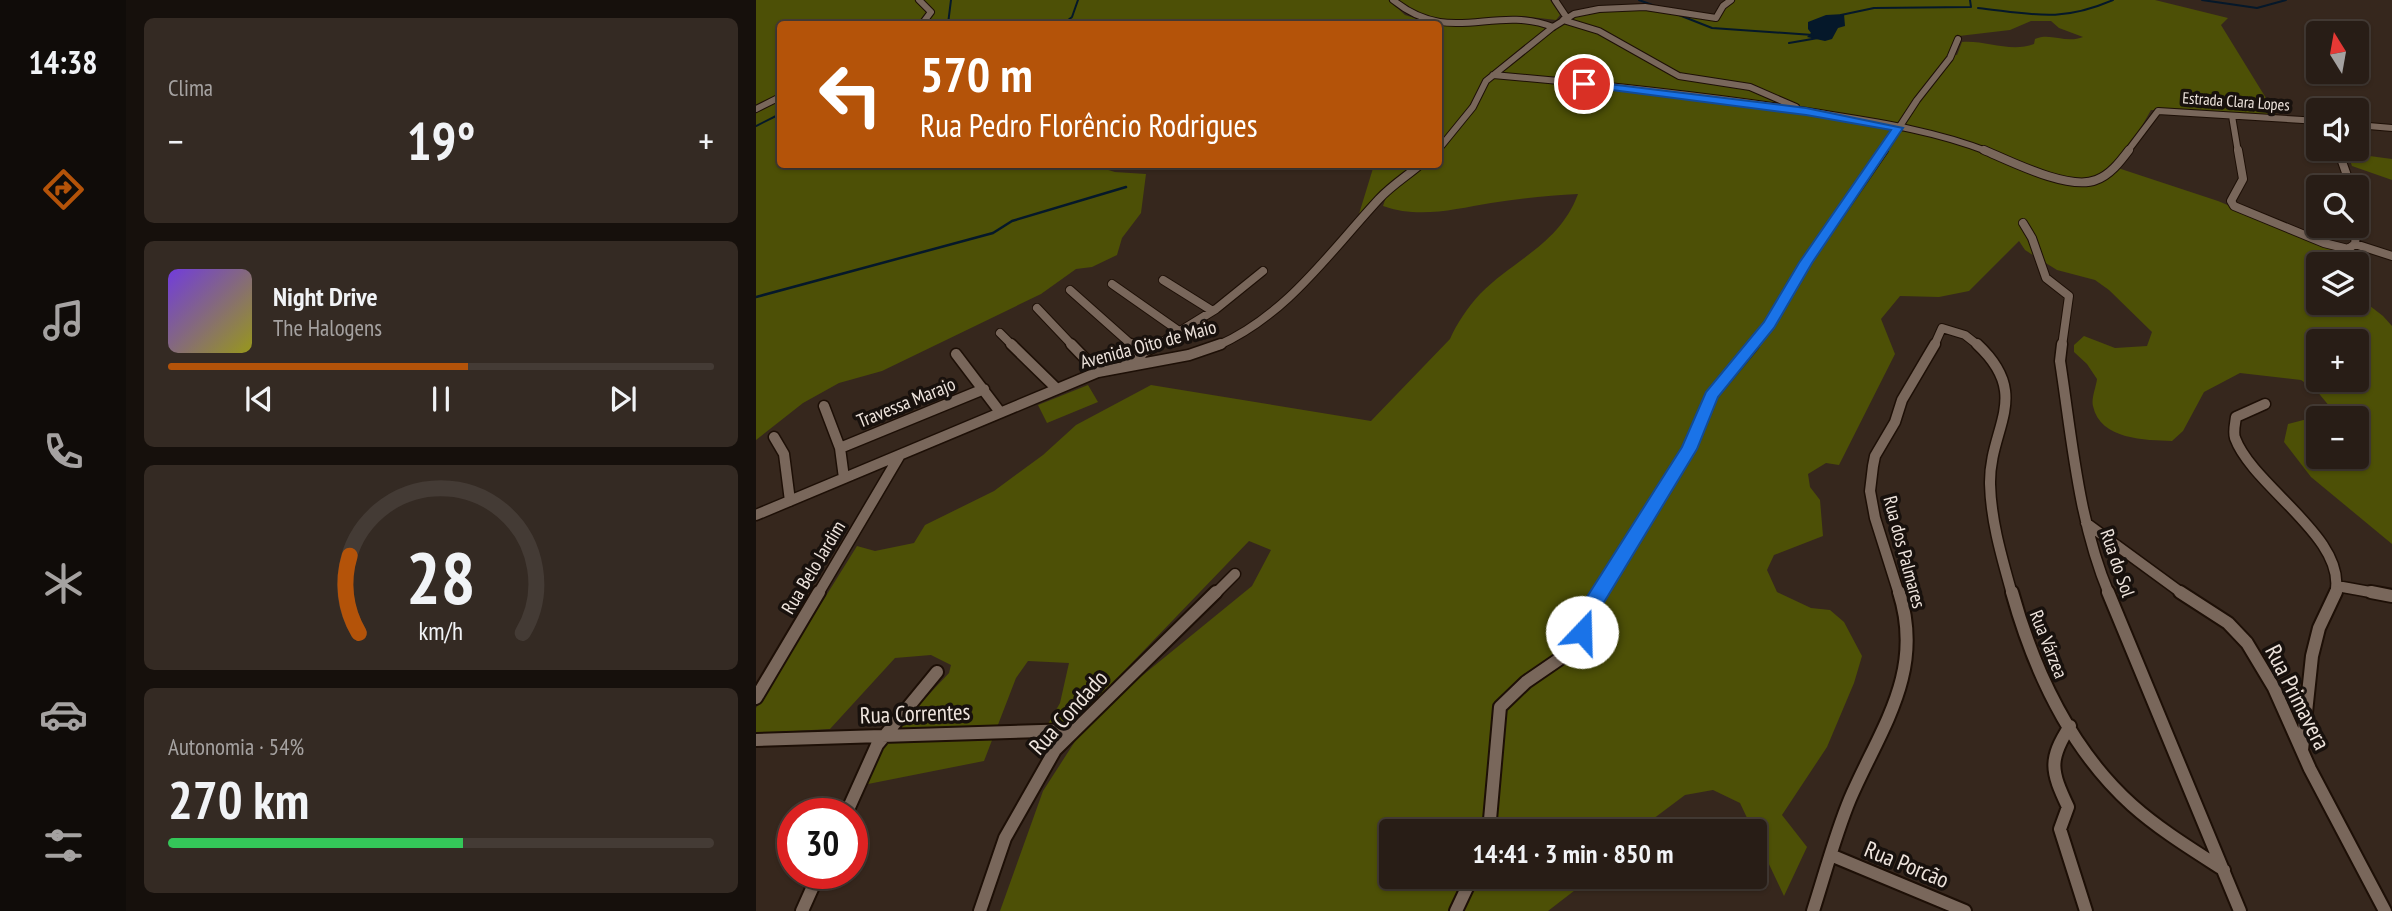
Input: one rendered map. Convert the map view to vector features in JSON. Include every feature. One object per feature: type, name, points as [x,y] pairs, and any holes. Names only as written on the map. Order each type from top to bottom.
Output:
[{"type":"street","points":[[919,0],[930,12],[924,21]]},
{"type":"street","points":[[1393,0],[1408,15],[1426,20],[1466,22],[1523,18],[1542,21],[1553,27]]},
{"type":"street","points":[[1555,0],[1565,19],[1599,31],[1679,76],[1750,87],[1806,111]]},
{"type":"street","points":[[1442,145],[1474,107],[1484,83],[1565,19],[1590,10],[1632,7],[1716,18],[1723,6],[1731,0]]},
{"type":"street","points":[[1490,819],[1500,707],[1521,687],[1577,647],[1591,606],[1689,449],[1711,396],[1770,324],[1800,272],[1929,82],[1950,58],[1958,39]]},
{"type":"street","points":[[1493,75],[1806,111],[1898,128]]},
{"type":"street","points":[[756,109],[777,98]]},
{"type":"street","name":"Estrada Clara Lopes","points":[[1898,128],[1955,139],[2067,180],[2085,182],[2100,179],[2122,157],[2155,113],[2174,111],[2306,120]]},
{"type":"street","points":[[2232,116],[2242,179],[2232,204],[2318,241],[2392,256]]},
{"type":"street","points":[[2369,126],[2392,128]]},
{"type":"street","name":"Avenida Oito de Maio","points":[[756,515],[1098,372],[1207,350],[1255,325],[1301,289],[1380,199],[1416,168]]},
{"type":"street","name":"Rua do Sol","points":[[2023,223],[2032,238],[2046,278],[2069,296],[2060,361],[2085,522],[2106,588],[2240,911]]},
{"type":"street","points":[[2352,246],[2354,238]]},
{"type":"street","points":[[1113,367],[1142,354],[1212,310],[1243,289],[1263,271]]},
{"type":"street","points":[[1163,281],[1212,310]]},
{"type":"street","points":[[1112,284],[1179,331]]},
{"type":"street","points":[[1070,290],[1142,354]]},
{"type":"street","points":[[1037,308],[1098,372]]},
{"type":"street","name":"Rua Várzea","points":[[1941,328],[1970,337],[1993,363],[2005,389],[2008,404],[1991,462],[1991,501],[2024,635],[2041,676],[2103,775],[2134,807],[2224,870]]},
{"type":"street","name":"Rua dos Palmares","points":[[1813,911],[1850,800],[1893,711],[1904,674],[1905,612],[1875,518],[1870,491],[1875,456],[1895,422],[1902,400],[1928,359],[1941,328]]},
{"type":"street","points":[[1000,333],[1057,389]]},
{"type":"street","points":[[956,354],[1000,412]]},
{"type":"street","name":"Travessa Marajo","points":[[840,448],[984,389]]},
{"type":"street","points":[[2265,404],[2236,417],[2234,436],[2255,470],[2321,544],[2335,569],[2337,586],[2315,641],[2302,751]]},
{"type":"street","points":[[824,406],[840,448],[844,478]]},
{"type":"street","points":[[774,437],[784,454],[790,502]]},
{"type":"street","name":"Rua Belo Jardim","points":[[756,698],[901,454]]},
{"type":"street","name":"Rua Primavera","points":[[2085,522],[2132,559],[2215,614],[2241,636],[2261,664],[2302,751],[2385,911]]},
{"type":"street","name":"Rua Condado","points":[[980,911],[998,856],[1021,806],[1055,750],[1235,574]]},
{"type":"street","points":[[2337,586],[2392,596]]},
{"type":"street","points":[[853,798],[877,745],[937,672]]},
{"type":"street","points":[[2070,726],[2052,752],[2054,778],[2068,807],[2060,829],[2086,911]]},
{"type":"street","name":"Rua Correntes","points":[[756,740],[1075,730]]},
{"type":"street","name":"Rua Porcão","points":[[1833,856],[1965,911]]},
{"type":"street","points":[[802,911],[812,889]]},
{"type":"street","points":[[1456,911],[1466,889]]},
{"type":"shaded area","points":[[756,0],[1389,0],[1405,15],[1424,21],[777,21],[777,100],[756,105]]},
{"type":"shaded area","points":[[1397,0],[1550,0],[1560,15],[1556,20],[1522,16],[1459,21],[1425,19]]},
{"type":"shaded area","points":[[1729,0],[2155,0],[2228,18],[2221,25],[2277,116],[2151,110],[2118,168],[2218,201],[2340,252],[2306,252],[2306,315],[2369,315],[2369,305],[2392,326],[2392,544],[2311,477],[2284,442],[2288,424],[2306,419],[2306,469],[2369,469],[2369,406],[2329,406],[2318,392],[2369,392],[2369,329],[2306,329],[2306,383],[2301,380],[2240,373],[2204,392],[2183,431],[2172,441],[2125,436],[2105,426],[2097,417],[2093,396],[2097,379],[2087,364],[2074,352],[2074,345],[2084,336],[2115,348],[2147,346],[2152,332],[2095,280],[2057,270],[2025,250],[2019,241],[1969,291],[1939,297],[1900,296],[1881,319],[1895,354],[1839,465],[1826,463],[1808,474],[1810,487],[1820,500],[1823,536],[1774,555],[1767,570],[1777,592],[1811,608],[1830,610],[1844,622],[1862,656],[1854,683],[1827,747],[1782,815],[1807,847],[1784,896],[1767,860],[1767,819],[1748,819],[1740,803],[1713,790],[1685,795],[1653,819],[1379,819],[1379,889],[1576,889],[1548,911],[1000,911],[1043,791],[1081,732],[1116,697],[1252,586],[1271,550],[1249,541],[1074,723],[1048,724],[1060,703],[1069,663],[1028,661],[1016,678],[984,761],[863,785],[882,744],[949,673],[951,665],[931,655],[895,658],[830,729],[756,733],[756,708],[857,546],[875,551],[914,543],[925,525],[994,491],[1043,455],[1076,425],[1151,385],[1371,421],[1450,339],[1463,315],[1480,294],[1548,239],[1570,212],[1578,194],[1437,212],[1410,212],[1383,206],[1390,185],[1359,214],[1373,168],[1442,168],[1442,22],[1517,19],[1547,28],[1574,21],[1573,18],[1589,13],[1624,9],[1714,20]],"holes":[[[2031,21],[2051,21],[2059,28],[2083,37],[2041,37],[2035,39],[2034,44],[2016,47],[1962,42],[1957,55],[1948,53],[1959,36],[2010,30]]]},
{"type":"shaded area","points":[[777,102],[777,168],[1102,168],[1115,172],[1146,174],[1141,213],[1122,238],[1117,255],[1092,267],[1076,269],[1041,294],[882,371],[839,383],[803,403],[756,440],[756,113]]},
{"type":"shaded area","points":[[2369,156],[2392,159],[2392,180],[2352,166],[2350,161],[2369,161]]},
{"type":"shaded area","points":[[1088,385],[1098,402],[1047,423],[1038,405]]},
{"type":"water","points":[[1844,14],[1845,26],[1838,28],[1832,39],[1825,41],[1807,37],[1811,33],[1808,22],[1826,15]]},
{"type":"waterway","points":[[948,21],[951,0]]},
{"type":"waterway","points":[[1067,21],[1072,17],[1078,0]]},
{"type":"waterway","points":[[1639,0],[1655,6]]},
{"type":"waterway","points":[[1841,15],[1874,8],[1971,7],[1970,0]]},
{"type":"waterway","points":[[1978,8],[2046,15],[2077,12],[2113,0]]},
{"type":"waterway","points":[[2202,0],[2257,8],[2286,0]]},
{"type":"waterway","points":[[1679,15],[1712,28],[1813,35]]},
{"type":"waterway","points":[[1789,43],[1818,38]]},
{"type":"waterway","points":[[756,126],[777,116]]},
{"type":"waterway","points":[[756,297],[993,233],[1012,221],[1126,187]]},
{"type":"route","points":[[1582,632],[1591,606],[1641,530],[1689,449],[1711,396],[1770,324],[1794,281],[1898,128],[1806,111],[1584,84]]}]
